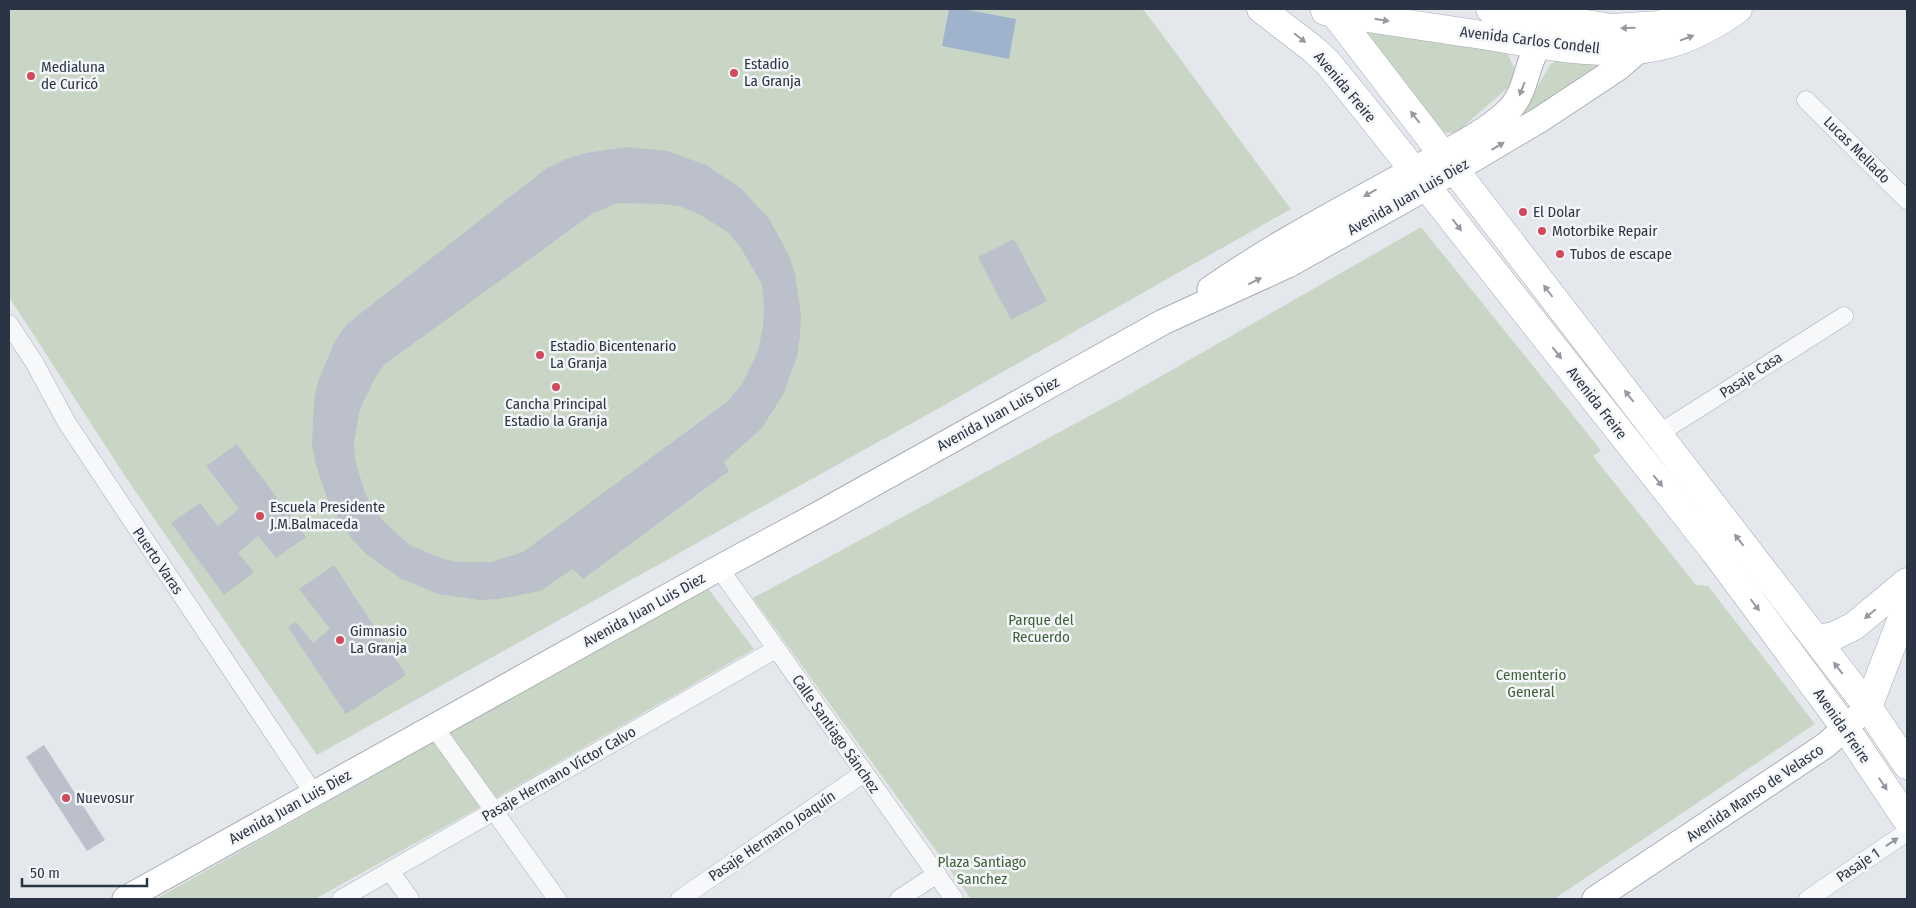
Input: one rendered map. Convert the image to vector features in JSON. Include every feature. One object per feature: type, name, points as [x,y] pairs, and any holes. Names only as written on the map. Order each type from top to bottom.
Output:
[{"type":"main road","name":"Avenida Freire","points":[[1261,9],[1301,38],[1328,63],[1715,552],[1846,729],[1907,820]]},
{"type":"main road","name":"Avenida Carlos Condell","points":[[1490,9],[1612,28],[1645,27],[1676,21],[1709,9]]},
{"type":"main road","name":"Avenida Carlos Condell","points":[[1326,10],[1540,44],[1603,50],[1640,49],[1687,38],[1709,28],[1738,9]]},
{"type":"main road","name":"Avenida Freire","points":[[1326,10],[1450,162],[1868,707],[1907,765]]},
{"type":"main road","points":[[1540,44],[1557,31],[1578,23]]},
{"type":"main road","name":"Avenida Juan Luis Diez","points":[[1450,162],[1510,109],[1522,93],[1534,52],[1540,44]]},
{"type":"main road","name":"Avenida Juan Luis Diez","points":[[125,899],[1163,322],[1288,265],[1419,179],[1589,88],[1618,68],[1640,49]]},
{"type":"main road","points":[[1816,640],[1836,635],[1854,626],[1907,582]]},
{"type":"main road","name":"Avenida Manso de Velasco","points":[[1595,899],[1810,757],[1846,729],[1868,707],[1907,605]]},
{"type":"street","name":"Lucas Mellado","points":[[1806,100],[1907,200]]},
{"type":"street","name":"Pasaje Casa","points":[[1658,434],[1844,316]]},
{"type":"street","name":"Puerto Varas","points":[[9,324],[34,362],[67,424],[314,794]]},
{"type":"street","name":"Calle Santiago Sánchez","points":[[719,568],[954,899]]},
{"type":"street","name":"Pasaje Hermano Víctor Calvo","points":[[341,899],[776,649]]},
{"type":"street","points":[[434,727],[557,899]]},
{"type":"street","name":"Pasaje Hermano Joaquín","points":[[680,899],[864,773]]},
{"type":"street","name":"Pasaje 1","points":[[1808,899],[1907,832]]},
{"type":"street","points":[[390,871],[410,899]]},
{"type":"street","points":[[900,899],[937,874]]},
{"type":"green space","name":"Estadio Bicentenario La Granja","points":[[9,9],[1143,9],[1291,209],[932,412],[317,755],[127,479],[9,297]]},
{"type":"green space","points":[[1362,27],[1503,45],[1519,78],[1457,132],[1444,133]]},
{"type":"green space","points":[[1556,60],[1604,64],[1502,134],[1531,97],[1551,64]]},
{"type":"green space","name":"Cementerio General","points":[[1421,227],[1601,451],[1593,456],[1696,585],[1708,586],[1815,724],[1554,899],[971,899],[753,598],[1130,394]]},
{"type":"green space","points":[[707,587],[754,649],[475,810],[315,899],[156,899]]},
{"type":"water","points":[[949,9],[963,9],[1016,19],[1009,59],[942,46]]},
{"type":"building","points":[[627,147],[668,151],[706,165],[741,188],[769,219],[789,255],[795,274],[801,315],[797,356],[783,395],[761,429],[724,462],[729,471],[583,579],[573,569],[540,591],[499,599],[479,600],[438,594],[400,578],[366,554],[352,539],[329,504],[316,465],[312,444],[314,402],[318,381],[335,341],[347,324],[547,168],[566,159],[586,153]],"holes":[[[617,203],[679,206],[701,215],[729,233],[742,250],[762,284],[763,326],[758,351],[742,384],[728,401],[523,552],[491,562],[457,562],[440,558],[410,545],[384,522],[373,508],[365,493],[355,460],[354,443],[360,409],[375,378],[385,364],[592,214]]]},
{"type":"building","points":[[1014,239],[1047,301],[1011,320],[978,257]]},
{"type":"building","name":"Escuela Presidente J.M.Balmaceda","points":[[237,444],[306,537],[276,558],[258,536],[238,553],[254,572],[224,595],[171,523],[200,503],[218,526],[239,509],[206,466]]},
{"type":"building","name":"Gimnasio La Granja","points":[[334,565],[406,675],[346,714],[288,627],[296,622],[313,643],[330,629],[299,589]]},
{"type":"building","name":"Nuevosur","points":[[44,745],[105,840],[87,851],[26,757]]},
{"type":"place","name":"Estadio La Granja","points":[[734,73]]},
{"type":"place","name":"Medialuna de Curicó","points":[[31,76]]},
{"type":"place","name":"El Dolar","points":[[1523,212]]},
{"type":"place","name":"Motorbike Repair","points":[[1542,231]]},
{"type":"place","name":"Tubos de escape","points":[[1560,254]]},
{"type":"place","name":"Estadio Bicentenario La Granja","points":[[540,355]]},
{"type":"place","name":"Cancha Principal Estadio la Granja","points":[[556,387]]},
{"type":"place","name":"Escuela Presidente J.M.Balmaceda","points":[[260,516]]},
{"type":"place","name":"Gimnasio La Granja","points":[[340,640]]},
{"type":"place","name":"Nuevosur","points":[[66,798]]},
{"type":"park label","name":"Parque del Recuerdo","points":[[1041,628]]},
{"type":"park label","name":"Plaza Santiago Sanchez","points":[[982,870]]}]
